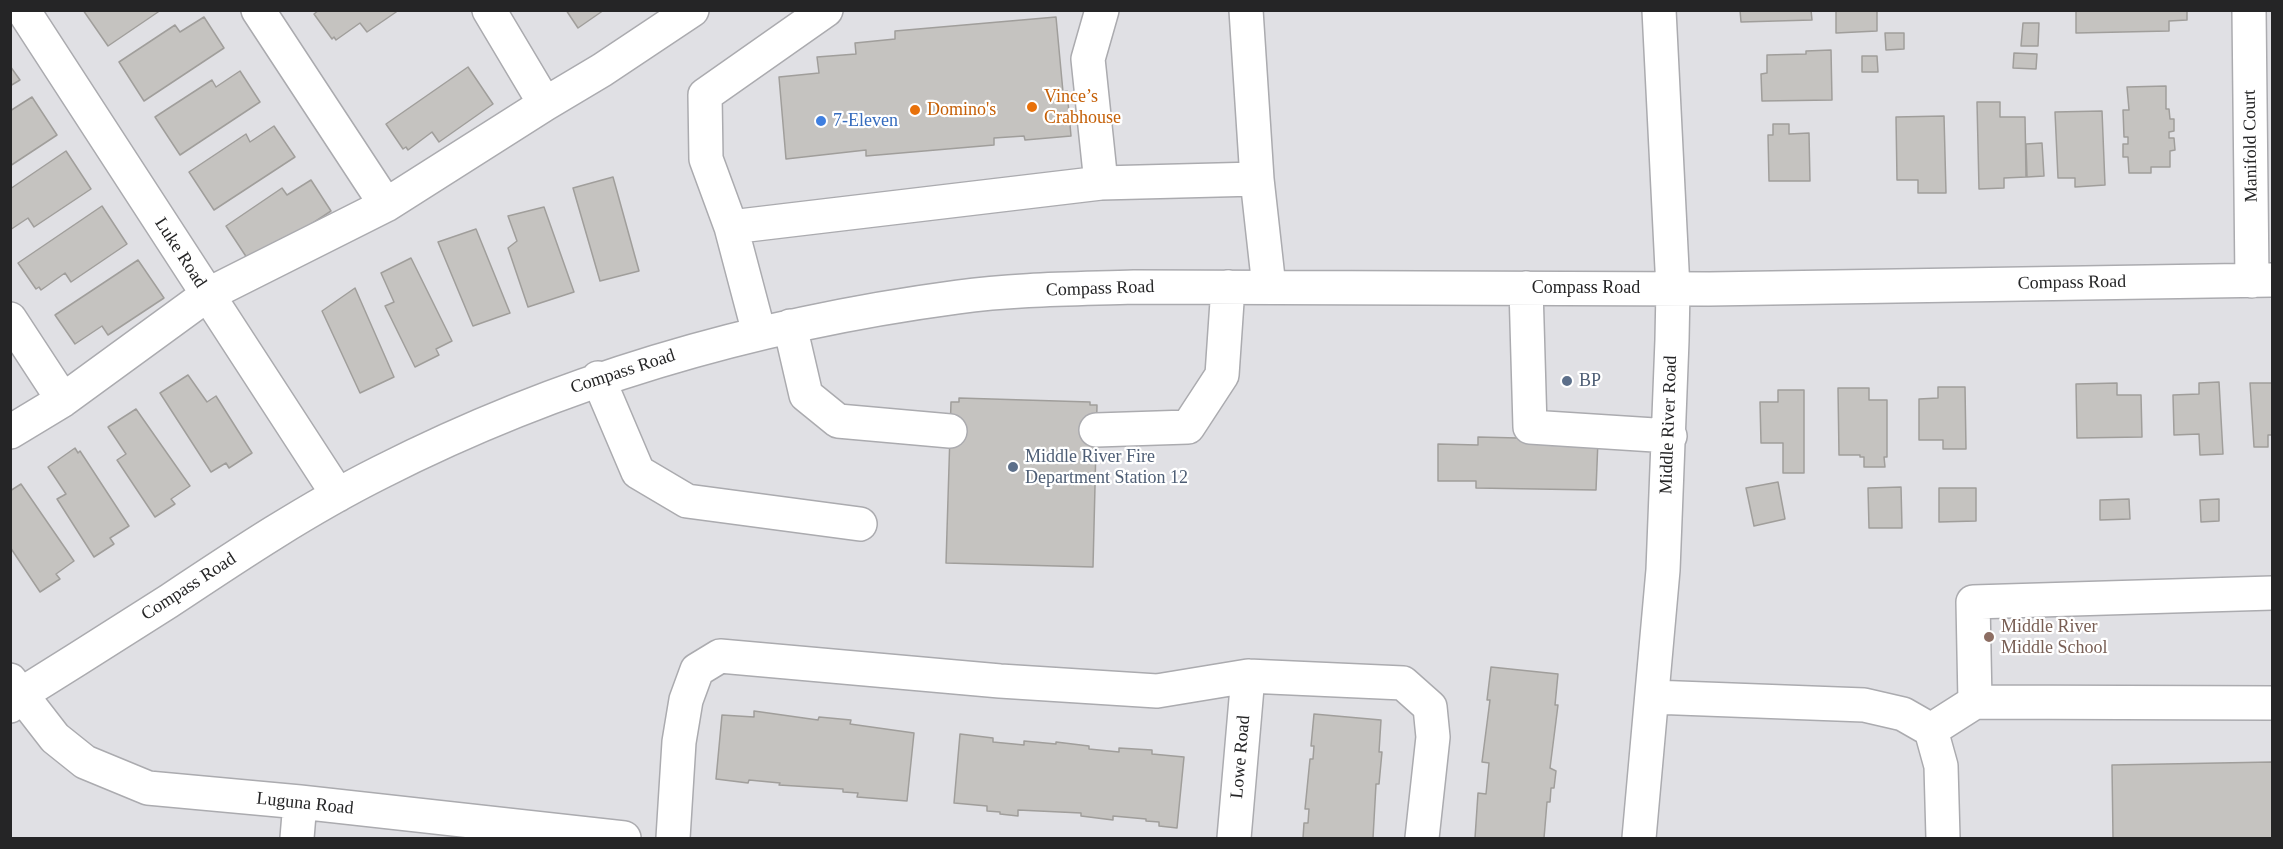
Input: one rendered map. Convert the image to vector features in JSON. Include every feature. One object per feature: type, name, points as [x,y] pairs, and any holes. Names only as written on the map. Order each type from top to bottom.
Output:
[{"type":"street","name":"Luke Road","points":[[23,10],[338,495]]},
{"type":"street","points":[[258,10],[386,205]]},
{"type":"street","points":[[489,10],[545,104]]},
{"type":"street","points":[[10,432],[63,400],[207,295],[386,205],[602,70],[692,10]]},
{"type":"street","points":[[826,10],[705,94],[706,159],[730,226],[806,395],[838,421],[950,431]]},
{"type":"street","points":[[1101,183],[1088,60],[1102,10]]},
{"type":"street","points":[[1246,10],[1257,179],[1269,286]]},
{"type":"street","name":"Middle River Road","points":[[1639,838],[1663,570],[1670,436],[1673,289],[1659,10]]},
{"type":"street","name":"Manifold Court","points":[[2249,10],[2262,280]]},
{"type":"street","points":[[730,226],[1101,183],[1257,179]]},
{"type":"street","name":"Compass Road","points":[[13,694],[272,533],[338,495],[441,443],[598,378],[696,349],[775,330],[877,310],[972,296],[1051,289],[1269,286],[1673,289],[2262,280]]},
{"type":"street","points":[[1096,430],[1188,427],[1222,375],[1228,287]]},
{"type":"street","points":[[1526,288],[1530,427],[1670,436]]},
{"type":"street","points":[[10,319],[63,400]]},
{"type":"street","points":[[598,378],[638,472],[687,501],[860,525]]},
{"type":"street","points":[[1975,702],[1973,602],[2272,593]]},
{"type":"street","points":[[674,838],[678,742],[686,700],[697,670],[720,656],[1000,681],[1157,691],[1248,676],[1403,683],[1430,707],[1432,737],[1422,838]]},
{"type":"street","name":"Lowe Road","points":[[1234,838],[1248,676]]},
{"type":"street","name":"Luguna Road","points":[[13,694],[55,738],[85,762],[148,788],[300,802],[624,838]]},
{"type":"street","points":[[1652,698],[1864,705],[1903,714],[1931,730],[1941,766],[1943,838]]},
{"type":"street","points":[[1931,730],[1975,702],[2272,704]]},
{"type":"street","points":[[297,838],[300,802]]},
{"type":"building","points":[[83,10],[161,10],[108,46]]},
{"type":"building","points":[[319,10],[399,10],[367,32],[360,23],[336,40],[334,37],[332,39],[314,14]]},
{"type":"building","points":[[566,10],[604,10],[578,28]]},
{"type":"building","points":[[1740,10],[1811,10],[1812,20],[1741,22]]},
{"type":"building","points":[[1836,10],[1877,10],[1877,31],[1836,33]]},
{"type":"building","points":[[2076,10],[2187,10],[2187,20],[2169,21],[2169,31],[2076,33]]},
{"type":"building","points":[[204,17],[224,48],[144,101],[119,62],[175,25],[180,32]]},
{"type":"building","points":[[1056,17],[1063,92],[1067,91],[1071,136],[1025,140],[1024,136],[994,138],[994,145],[866,156],[866,150],[786,159],[779,77],[819,73],[817,57],[856,54],[855,43],[895,39],[895,31]]},
{"type":"building","points":[[2023,23],[2039,23],[2038,46],[2021,46]]},
{"type":"building","points":[[1885,33],[1904,33],[1904,49],[1886,50]]},
{"type":"building","points":[[1831,50],[1832,100],[1762,101],[1761,74],[1767,73],[1767,55],[1806,54],[1806,51]]},
{"type":"building","points":[[2014,53],[2037,54],[2036,69],[2013,68]]},
{"type":"building","points":[[1862,56],[1877,56],[1878,72],[1862,72]]},
{"type":"building","points":[[10,66],[20,80],[10,86]]},
{"type":"building","points":[[468,67],[493,104],[439,142],[432,132],[408,150],[406,147],[403,149],[386,124]]},
{"type":"building","points":[[240,71],[260,102],[180,155],[155,117],[212,80],[216,87]]},
{"type":"building","points":[[2166,86],[2166,109],[2169,109],[2170,119],[2174,119],[2174,131],[2169,132],[2169,138],[2174,138],[2175,150],[2170,151],[2170,167],[2151,167],[2151,173],[2129,173],[2128,157],[2123,157],[2123,144],[2128,144],[2128,137],[2124,137],[2123,110],[2129,110],[2127,87]]},
{"type":"building","points":[[32,97],[57,135],[10,166],[10,111]]},
{"type":"building","points":[[1977,102],[2000,102],[2000,117],[2025,117],[2026,177],[2004,178],[2004,188],[1979,189]]},
{"type":"building","points":[[2102,111],[2105,185],[2075,187],[2075,178],[2058,178],[2055,112]]},
{"type":"building","points":[[1944,116],[1946,193],[1918,193],[1918,180],[1897,180],[1896,117]]},
{"type":"building","points":[[1773,124],[1789,124],[1789,134],[1809,133],[1810,181],[1769,181],[1768,135],[1773,135]]},
{"type":"building","points":[[274,126],[295,157],[214,210],[189,172],[246,134],[250,142]]},
{"type":"building","points":[[2042,143],[2044,176],[2027,177],[2026,144]]},
{"type":"building","points":[[66,151],[91,189],[34,227],[28,218],[10,230],[10,189]]},
{"type":"building","points":[[613,177],[639,271],[600,281],[573,188]]},
{"type":"building","points":[[311,180],[331,211],[251,264],[226,226],[282,188],[287,195]]},
{"type":"building","points":[[102,206],[127,244],[71,282],[65,273],[41,290],[39,287],[36,289],[18,263]]},
{"type":"building","points":[[544,207],[574,292],[528,307],[508,248],[517,241],[508,216]]},
{"type":"building","points":[[476,229],[510,313],[473,326],[438,242]]},
{"type":"building","points":[[411,258],[452,341],[436,349],[439,355],[415,367],[385,306],[394,302],[381,273]]},
{"type":"building","points":[[138,260],[164,298],[108,335],[102,326],[75,344],[55,315]]},
{"type":"building","points":[[355,288],[394,377],[360,393],[322,311]]},
{"type":"building","points":[[188,375],[207,402],[216,396],[252,453],[229,468],[226,463],[211,472],[160,393]]},
{"type":"building","points":[[2219,382],[2223,454],[2200,455],[2199,434],[2174,435],[2173,395],[2199,394],[2199,383]]},
{"type":"building","points":[[2117,383],[2117,395],[2141,395],[2142,437],[2077,438],[2076,384]]},
{"type":"building","points":[[2250,383],[2272,383],[2272,435],[2268,435],[2268,447],[2254,447]]},
{"type":"building","points":[[1938,387],[1965,387],[1966,449],[1943,449],[1943,440],[1919,440],[1919,399],[1938,398]]},
{"type":"building","points":[[1838,388],[1869,388],[1869,400],[1887,400],[1885,467],[1864,467],[1864,457],[1860,455],[1839,455]]},
{"type":"building","points":[[1778,390],[1804,390],[1804,473],[1783,473],[1783,443],[1761,443],[1760,402],[1778,402]]},
{"type":"building","points":[[959,398],[1090,402],[1090,405],[1097,405],[1093,567],[946,563],[951,402],[959,402]]},
{"type":"building","points":[[136,409],[190,486],[171,499],[175,504],[155,517],[117,460],[126,454],[108,427]]},
{"type":"building","points":[[1478,437],[1598,440],[1596,490],[1476,488],[1476,481],[1438,481],[1438,444],[1478,445]]},
{"type":"building","points":[[75,448],[78,453],[80,451],[129,526],[110,538],[114,544],[94,557],[57,499],[66,494],[48,467]]},
{"type":"building","points":[[1778,482],[1785,519],[1754,526],[1746,488]]},
{"type":"building","points":[[21,484],[74,561],[56,574],[60,579],[40,592],[10,547],[10,491]]},
{"type":"building","points":[[1901,487],[1902,528],[1869,528],[1868,488]]},
{"type":"building","points":[[1939,488],[1976,488],[1976,521],[1939,522]]},
{"type":"building","points":[[2129,499],[2130,519],[2100,520],[2100,500]]},
{"type":"building","points":[[2219,499],[2219,521],[2201,522],[2200,500]]},
{"type":"building","points":[[1491,667],[1558,674],[1555,705],[1558,705],[1550,768],[1556,771],[1550,802],[1547,802],[1544,838],[1475,838],[1478,793],[1486,794],[1489,763],[1482,762],[1490,700],[1487,700]]},
{"type":"building","points":[[754,711],[818,720],[819,717],[851,720],[850,724],[914,733],[907,801],[857,797],[858,793],[843,792],[843,789],[716,779],[722,715],[754,717]]},
{"type":"building","points":[[1314,714],[1381,720],[1379,752],[1382,752],[1379,784],[1376,784],[1373,838],[1303,838],[1304,823],[1308,823],[1309,809],[1305,809],[1310,759],[1313,759],[1314,746],[1311,746]]},
{"type":"building","points":[[960,734],[993,738],[993,742],[1024,745],[1024,741],[1056,744],[1056,742],[1119,752],[1119,748],[1152,750],[1152,754],[1184,757],[1177,828],[1159,826],[1159,822],[1146,821],[1146,819],[1113,816],[1113,820],[1081,816],[1081,813],[1018,810],[1018,816],[1000,814],[1000,812],[987,811],[987,806],[954,803]]},
{"type":"building","points":[[2272,762],[2272,838],[2113,838],[2112,765]]},
{"type":"place","name":"Vince’s Crabhouse","points":[[1032,107]]},
{"type":"place","name":"Domino's","points":[[915,110]]},
{"type":"place","name":"7-Eleven","points":[[821,121]]},
{"type":"place","name":"BP","points":[[1567,381]]},
{"type":"place","name":"Middle River Fire Department Station 12","points":[[1013,467]]},
{"type":"place","name":"Middle River Middle School","points":[[1989,637]]}]
